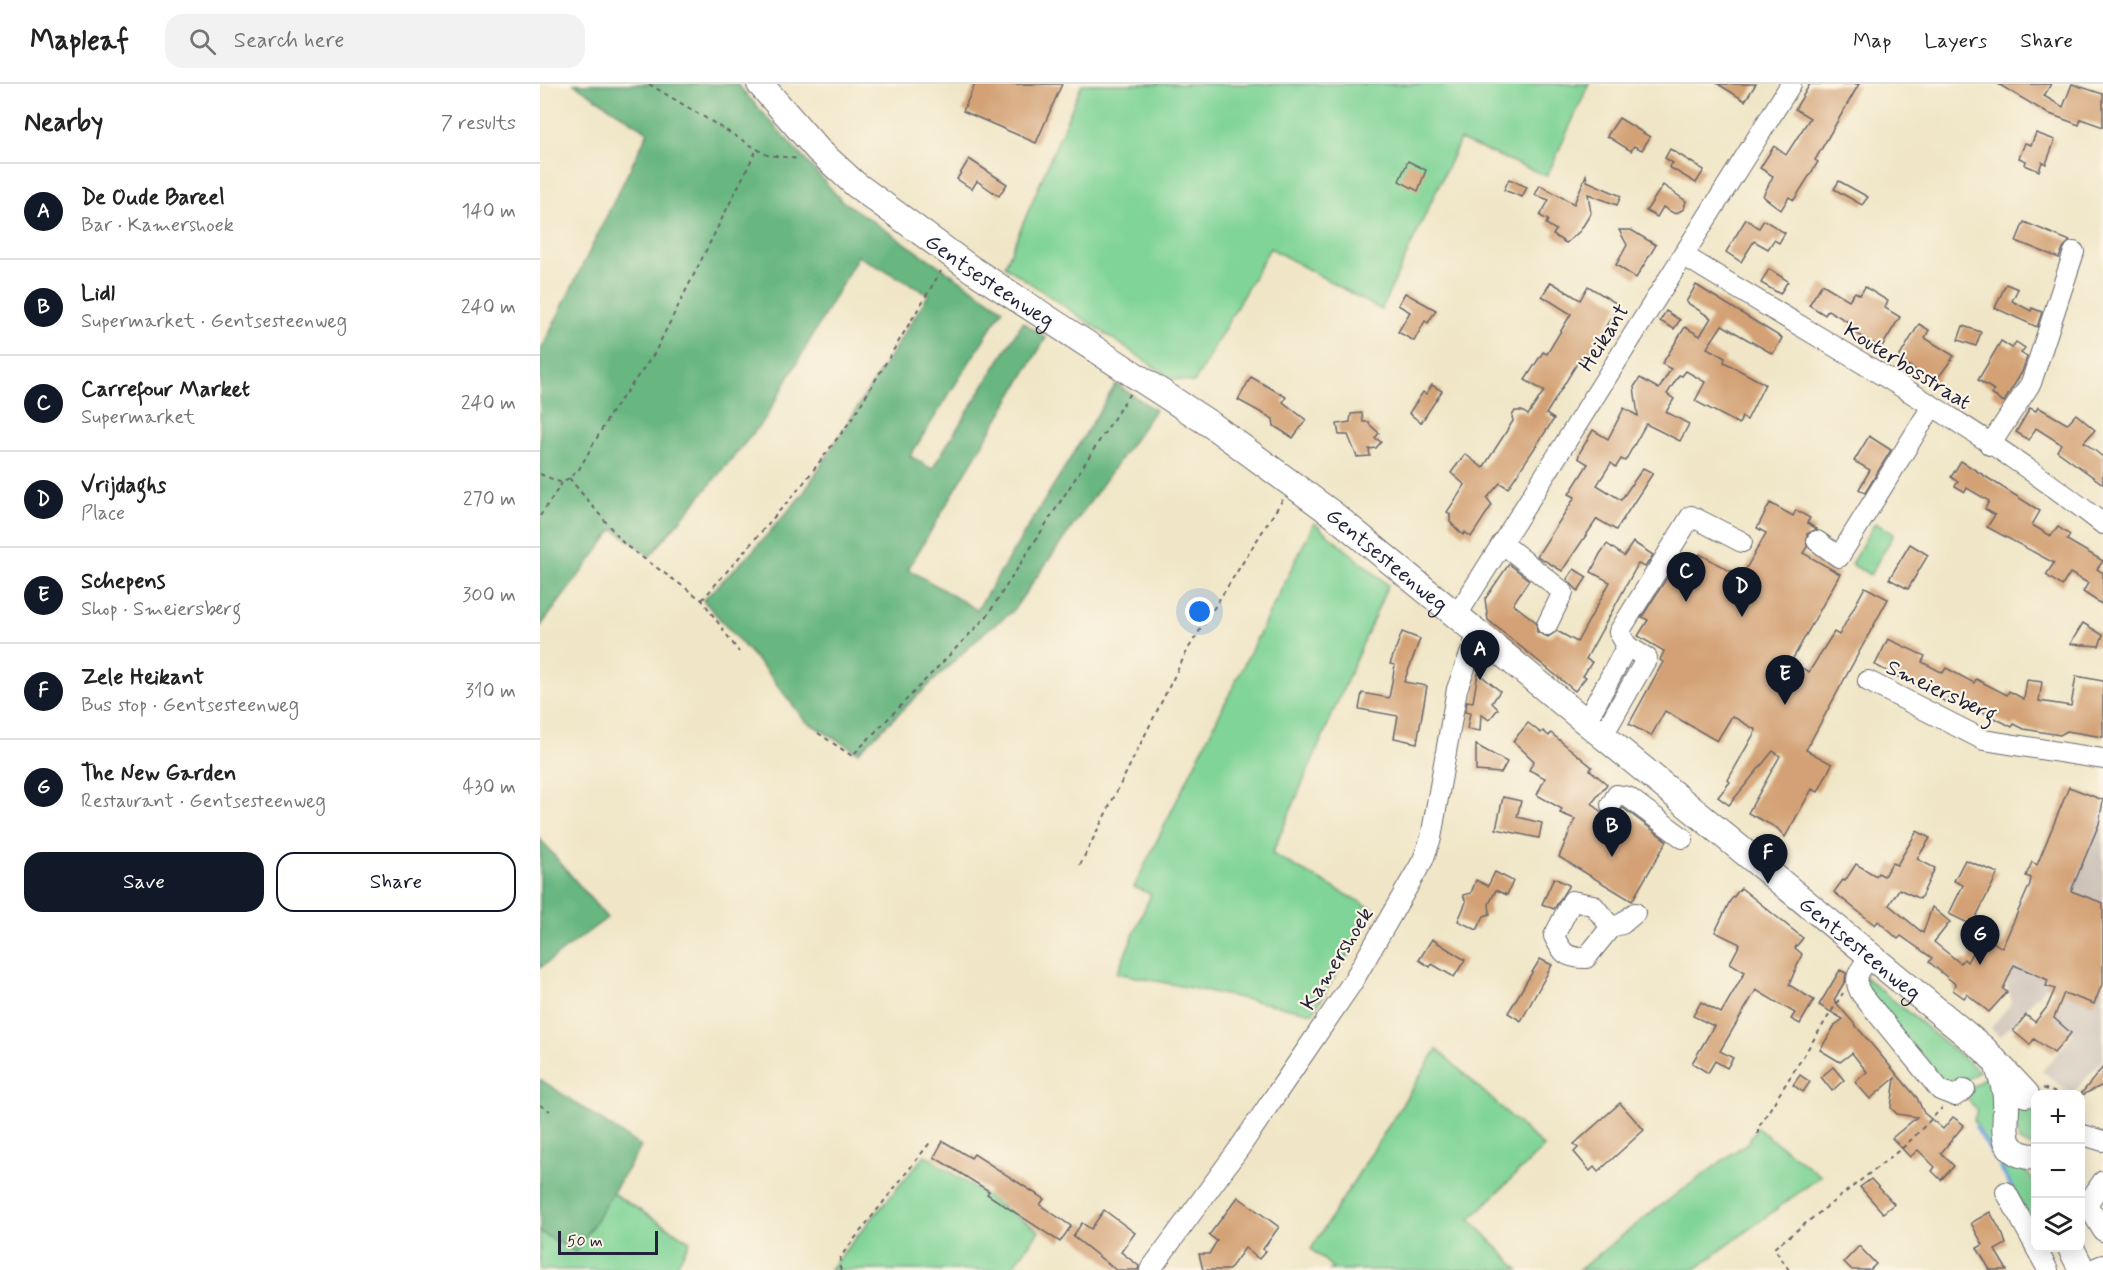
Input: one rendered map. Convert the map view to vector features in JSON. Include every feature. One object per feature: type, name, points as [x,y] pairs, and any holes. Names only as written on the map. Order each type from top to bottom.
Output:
[{"type":"main road","name":"Gentsesteenweg","points":[[760,84],[818,150],[855,184],[951,254],[1213,426],[1334,515],[1594,728],[1864,966],[1984,1049],[1997,1063],[2031,1090]]},
{"type":"main road","name":"Gentsesteenweg","points":[[1997,1063],[2006,1093],[2004,1130],[2011,1147],[2031,1156]]},
{"type":"main road","name":"Gentsesteenweg","points":[[2006,1112],[2012,1102],[2031,1096]]},
{"type":"main road","points":[[2073,1252],[2082,1270]]},
{"type":"street","name":"Heikant","points":[[1457,615],[1791,84]]},
{"type":"street","points":[[1990,445],[2031,383],[2074,252]]},
{"type":"street","name":"Kouterbosstraat","points":[[1683,255],[1990,445],[2103,524]]},
{"type":"street","points":[[1817,541],[1839,557],[1931,408]]},
{"type":"street","points":[[1594,728],[1647,658],[1627,646],[1619,632],[1691,516],[1742,542]]},
{"type":"street","points":[[1502,543],[1563,592],[1547,625]]},
{"type":"street","name":"Kamershoek","points":[[1150,1270],[1238,1150],[1352,983],[1423,860],[1431,838],[1457,689],[1478,633]]},
{"type":"street","name":"Smeiersberg","points":[[1868,681],[1984,740],[2103,759]]},
{"type":"street","points":[[1611,805],[1617,795],[1628,797],[1683,838]]},
{"type":"street","points":[[1611,927],[1622,924],[1635,913]]},
{"type":"street","points":[[1864,966],[1856,987],[1862,995],[1941,1090],[1960,1092]]},
{"type":"street","points":[[2085,1136],[2103,1141]]},
{"type":"street","points":[[2103,1181],[2087,1204],[2103,1231]]},
{"type":"street","points":[[2006,1192],[2031,1236]]},
{"type":"street","points":[[2039,1252],[2048,1270]]},
{"type":"street","points":[[2091,1270],[2103,1264]]},
{"type":"path","points":[[649,84],[766,155],[806,159],[818,150]]},
{"type":"path","points":[[540,516],[562,483],[578,471],[611,413],[654,354],[758,149]]},
{"type":"path","points":[[702,600],[802,485],[852,419],[951,254]]},
{"type":"path","points":[[818,733],[852,756],[987,616],[1139,378]]},
{"type":"path","points":[[540,474],[562,483]]},
{"type":"path","points":[[569,478],[626,545],[702,600],[739,652]]},
{"type":"path","points":[[1080,865],[1188,649],[1292,484]]},
{"type":"path","points":[[1758,1134],[1764,1119],[1864,966]]},
{"type":"path","points":[[1789,1270],[1774,1248],[1906,1145],[1960,1092]]},
{"type":"path","points":[[540,1105],[550,1111]]},
{"type":"path","points":[[840,1270],[841,1256],[933,1140]]},
{"type":"shaded area","points":[[2069,787],[2103,800],[2103,1059],[2076,1090],[2067,1090],[2042,1071],[2073,1034],[2052,1017],[2064,993],[2046,986],[2000,1037],[1991,1028],[2012,1002],[2003,972],[1994,968]]},
{"type":"green space","points":[[574,84],[737,84],[841,200],[1003,309],[910,456],[932,469],[1023,322],[1046,338],[908,569],[977,610],[1116,384],[1155,410],[1012,612],[987,630],[858,752],[805,721],[769,674],[703,600],[752,552],[803,494],[929,294],[858,256],[765,419],[650,556],[614,529],[540,627],[540,352],[648,132]]},
{"type":"green space","points":[[1082,84],[1589,84],[1547,176],[1460,140],[1381,310],[1270,248],[1194,383],[1171,378],[1005,266]]},
{"type":"green space","points":[[1314,523],[1388,585],[1272,854],[1375,910],[1313,1013],[1117,973],[1151,894],[1134,887]]},
{"type":"green space","points":[[1875,523],[1894,534],[1870,575],[1851,564]]},
{"type":"green space","points":[[540,839],[607,918],[540,968]]},
{"type":"green space","points":[[1864,976],[1979,1071],[1959,1086],[1948,1090],[1866,993]]},
{"type":"green space","points":[[1437,1049],[1544,1147],[1470,1219],[1519,1270],[1329,1270],[1332,1267],[1311,1249]]},
{"type":"green space","points":[[1989,1074],[2021,1165],[2031,1177],[2031,1219],[1974,1121],[1977,1109],[1968,1100],[1969,1090]]},
{"type":"green space","points":[[540,1079],[641,1147],[576,1252],[540,1232]]},
{"type":"green space","points":[[2031,1106],[2031,1146],[2019,1141],[2015,1117],[2020,1110]]},
{"type":"green space","points":[[1757,1128],[1821,1176],[1694,1270],[1579,1270],[1648,1215],[1748,1142]]},
{"type":"green space","points":[[925,1155],[1039,1231],[1010,1270],[829,1270]]},
{"type":"green space","points":[[612,1193],[690,1241],[674,1270],[540,1270],[540,1232],[576,1252]]},
{"type":"building","points":[[975,84],[1062,84],[1036,143],[963,111]]},
{"type":"building","points":[[1718,84],[1756,84],[1745,101]]},
{"type":"building","points":[[1810,84],[1859,84],[1815,160],[1818,162],[1794,200],[1789,197],[1781,210],[1763,196],[1773,176],[1760,168],[1774,146],[1786,155],[1810,118],[1795,109]]},
{"type":"building","points":[[1998,84],[2051,84],[2044,96],[2063,107],[2072,84],[2103,94],[2103,127],[2081,119],[2079,125],[2047,113]]},
{"type":"building","points":[[1619,118],[1650,137],[1642,150],[1634,146],[1631,151],[1607,136]]},
{"type":"building","points":[[2036,133],[2055,140],[2046,164],[2042,162],[2039,171],[2025,165],[2026,161],[2019,158],[2025,143],[2031,145]]},
{"type":"building","points":[[1670,149],[1704,170],[1696,183],[1669,167],[1673,163],[1665,158]]},
{"type":"building","points":[[969,159],[1007,184],[999,196],[977,181],[972,189],[957,179]]},
{"type":"building","points":[[1408,161],[1426,170],[1418,191],[1399,181]]},
{"type":"building","points":[[1586,175],[1587,181],[1621,196],[1617,205],[1588,194],[1591,213],[1580,231],[1566,243],[1553,235],[1556,230],[1546,224],[1548,220],[1540,216],[1549,200],[1535,195],[1540,185],[1574,204]]},
{"type":"building","points":[[1509,179],[1527,187],[1522,197],[1504,190]]},
{"type":"building","points":[[1839,181],[1868,197],[1862,205],[1834,189]]},
{"type":"building","points":[[1663,185],[1686,201],[1684,209],[1675,214],[1663,207],[1657,217],[1646,211]]},
{"type":"building","points":[[1746,219],[1759,228],[1764,220],[1785,233],[1779,243],[1774,240],[1768,249],[1754,241],[1741,262],[1726,252]]},
{"type":"building","points":[[2024,222],[2070,241],[2063,248],[2059,258],[2016,241]]},
{"type":"building","points":[[1619,230],[1631,230],[1656,245],[1636,278],[1616,265],[1627,245]]},
{"type":"building","points":[[1769,269],[1788,281],[1780,294],[1761,283]]},
{"type":"building","points":[[1551,282],[1580,300],[1588,286],[1619,305],[1585,360],[1581,357],[1546,414],[1554,419],[1508,488],[1500,483],[1487,498],[1492,505],[1471,537],[1465,532],[1463,535],[1450,522],[1450,514],[1447,512],[1465,485],[1451,473],[1465,454],[1483,468],[1513,421],[1512,416],[1515,411],[1522,411],[1528,415],[1544,391],[1525,380],[1543,352],[1547,354],[1571,314],[1542,296]]},
{"type":"building","points":[[1822,284],[1849,300],[1855,292],[1860,295],[1865,287],[1888,301],[1885,308],[1900,317],[1881,348],[1847,328],[1850,323],[1828,310],[1825,315],[1809,305]]},
{"type":"building","points":[[2006,284],[2018,289],[2012,301],[2031,311],[2032,308],[2042,312],[2037,327],[1995,308]]},
{"type":"building","points":[[1696,285],[1782,338],[1773,354],[1722,325],[1707,348],[1725,358],[1724,362],[1765,384],[1747,420],[1742,417],[1739,424],[1695,401],[1705,382],[1686,371],[1682,376],[1679,375],[1667,394],[1674,399],[1666,412],[1689,424],[1680,441],[1646,424],[1625,461],[1621,459],[1616,467],[1611,463],[1597,485],[1621,500],[1643,468],[1653,473],[1616,530],[1597,519],[1562,571],[1537,556],[1575,497],[1569,494],[1588,464],[1578,458],[1580,452],[1593,430],[1608,439],[1624,408],[1638,416],[1634,387],[1640,378],[1659,389],[1671,369],[1662,364],[1685,327],[1700,336],[1711,318],[1686,302]]},
{"type":"building","points":[[1405,293],[1436,310],[1428,323],[1425,321],[1414,341],[1398,332],[1410,312],[1398,305]]},
{"type":"building","points":[[1666,311],[1680,320],[1674,329],[1660,321]]},
{"type":"building","points":[[1919,324],[1929,330],[1925,338],[1954,356],[1935,382],[1898,359]]},
{"type":"building","points":[[1963,326],[1981,332],[1976,346],[1958,340]]},
{"type":"building","points":[[2001,341],[2012,348],[2016,342],[2025,348],[2021,353],[2027,357],[2022,372],[2004,402],[1991,394],[1994,390],[1978,380]]},
{"type":"building","points":[[1251,377],[1286,397],[1283,402],[1306,420],[1293,438],[1274,426],[1273,419],[1238,400]]},
{"type":"building","points":[[1432,385],[1442,391],[1421,423],[1409,413],[1423,392],[1426,394]]},
{"type":"building","points":[[2038,407],[2067,424],[2076,414],[2095,430],[2084,442],[2103,457],[2103,484],[2057,451],[2061,444],[2036,428],[2029,440],[2016,432],[2030,408],[2036,411]]},
{"type":"building","points":[[1362,413],[1363,422],[1369,422],[1379,433],[1375,438],[1381,442],[1376,448],[1369,449],[1370,456],[1357,457],[1348,435],[1339,435],[1337,424],[1350,422],[1351,414]]},
{"type":"building","points":[[1869,436],[1891,450],[1865,493],[1859,489],[1870,470],[1854,461]]},
{"type":"building","points":[[1961,461],[2040,511],[2032,525],[2051,536],[2058,527],[2070,535],[2067,540],[2103,561],[2097,569],[2103,573],[2103,605],[2083,592],[2088,583],[2070,573],[2062,586],[2046,575],[2054,563],[1987,527],[1995,515],[1985,509],[1989,501],[1967,488],[1965,492],[1955,486],[1958,482],[1951,477]]},
{"type":"building","points":[[1770,503],[1793,516],[1796,510],[1810,518],[1807,523],[1817,529],[1807,534],[1807,547],[1803,553],[1840,574],[1791,662],[1809,672],[1834,632],[1839,635],[1865,587],[1888,599],[1806,750],[1832,764],[1818,792],[1812,789],[1785,837],[1777,828],[1748,813],[1780,756],[1773,751],[1729,805],[1718,797],[1730,782],[1728,780],[1756,730],[1732,716],[1717,741],[1665,711],[1651,736],[1629,724],[1663,662],[1660,660],[1664,651],[1638,636],[1648,620],[1642,617],[1673,568],[1685,576],[1700,554],[1735,574],[1737,570],[1743,574],[1766,533],[1757,528]]},
{"type":"building","points":[[1633,542],[1653,555],[1645,567],[1638,564],[1586,659],[1592,662],[1583,676],[1586,677],[1575,691],[1488,620],[1485,599],[1509,564],[1529,580],[1513,604],[1536,622],[1537,632],[1548,637],[1557,631],[1577,642],[1610,582],[1591,572],[1600,554],[1607,544],[1624,556]]},
{"type":"building","points":[[1910,544],[1928,555],[1908,589],[1889,579]]},
{"type":"building","points":[[1574,569],[1587,577],[1578,591],[1567,579]]},
{"type":"building","points":[[2083,623],[2103,635],[2099,646],[2070,644]]},
{"type":"building","points":[[1402,632],[1420,639],[1404,682],[1427,686],[1417,743],[1394,738],[1398,716],[1359,709],[1362,693],[1389,698],[1395,665],[1390,664]]},
{"type":"building","points":[[1888,639],[1925,656],[1922,662],[1943,673],[1946,668],[1974,683],[1976,679],[2007,695],[2009,691],[2024,699],[2027,680],[2042,682],[2039,701],[2071,706],[2076,676],[2103,681],[2103,737],[2067,731],[2060,735],[2024,729],[2014,724],[2012,727],[1950,695],[1946,702],[1875,665]]},
{"type":"building","points":[[1478,673],[1500,691],[1492,703],[1498,709],[1489,720],[1481,714],[1480,731],[1467,729],[1470,713],[1465,712],[1467,701],[1473,702]]},
{"type":"building","points":[[1528,723],[1541,733],[1543,731],[1549,736],[1551,733],[1592,767],[1590,770],[1607,784],[1592,803],[1604,815],[1616,816],[1623,808],[1667,841],[1632,901],[1559,857],[1575,819],[1560,813],[1562,809],[1537,795],[1545,778],[1529,770],[1534,761],[1513,741]]},
{"type":"building","points":[[1476,745],[1507,762],[1501,773],[1476,771]]},
{"type":"building","points":[[2069,787],[2103,800],[2099,824],[2071,891],[2103,903],[2103,982],[2094,1004],[2064,993],[2054,1018],[2071,1033],[2054,1053],[2034,1039],[2030,1045],[2013,1031],[2026,1015],[2035,1022],[2047,1007],[2055,989],[2046,986],[2048,980],[2014,965],[2003,989],[2007,992],[1989,1012],[1967,994],[1964,998],[1953,990],[1955,984],[1929,962],[1932,958],[1901,936],[1898,939],[1878,921],[1875,925],[1834,892],[1843,880],[1845,881],[1856,864],[1876,876],[1878,873],[1884,876],[1892,863],[1897,865],[1917,831],[1930,838],[1917,859],[1935,868],[1920,899],[1899,889],[1889,905],[1923,933],[1932,907],[1950,922],[1934,942],[1960,963],[1964,959],[1967,962],[1982,935],[2002,948],[2030,884],[2031,878],[2026,876],[2032,862],[2037,865]]},
{"type":"building","points":[[1503,797],[1521,801],[1517,817],[1542,823],[1539,838],[1496,829]]},
{"type":"building","points":[[1965,860],[1998,873],[1972,925],[1949,914],[1963,885],[1954,881]]},
{"type":"building","points":[[1495,872],[1513,881],[1507,895],[1496,890],[1489,904],[1490,914],[1484,916],[1477,930],[1458,921],[1466,902],[1463,895],[1471,893],[1476,880],[1488,886]]},
{"type":"building","points":[[1554,878],[1569,885],[1554,909],[1542,904]]},
{"type":"building","points":[[1741,888],[1803,938],[1795,948],[1802,954],[1789,985],[1814,1000],[1800,1024],[1791,1019],[1795,1013],[1756,990],[1720,1051],[1733,1058],[1727,1068],[1715,1061],[1708,1073],[1692,1063],[1714,1026],[1693,1016],[1701,1002],[1721,1013],[1745,972],[1730,963],[1740,944],[1715,932],[1730,901]]},
{"type":"building","points":[[1432,939],[1465,960],[1454,977],[1432,964],[1430,967],[1419,960]]},
{"type":"building","points":[[1540,959],[1552,965],[1521,1021],[1508,1013]]},
{"type":"building","points":[[1840,970],[1846,973],[1845,981],[1834,1000],[1917,1098],[1924,1113],[1943,1129],[1953,1117],[1964,1125],[1941,1153],[1954,1166],[1941,1180],[1932,1171],[1935,1167],[1918,1150],[1910,1157],[1892,1138],[1917,1117],[1897,1114],[1891,1108],[1895,1078],[1870,1099],[1855,1082],[1867,1072],[1852,1053],[1840,1062],[1820,1050],[1835,1025],[1843,1019],[1819,1005]]},
{"type":"building","points":[[1833,1067],[1844,1080],[1832,1091],[1821,1077]]},
{"type":"building","points":[[2103,1067],[2103,1085],[2085,1094],[2084,1090]]},
{"type":"building","points":[[1800,1075],[1810,1082],[1803,1092],[1793,1085]]},
{"type":"building","points":[[1620,1103],[1644,1130],[1598,1172],[1594,1167],[1590,1171],[1574,1152],[1578,1148],[1574,1144]]},
{"type":"building","points":[[943,1141],[971,1158],[974,1154],[1044,1199],[1040,1205],[1071,1226],[1060,1242],[987,1194],[989,1191],[934,1157]]},
{"type":"building","points":[[1871,1179],[1894,1204],[1883,1213],[1860,1187]]},
{"type":"building","points":[[1238,1197],[1279,1227],[1263,1249],[1266,1251],[1259,1259],[1245,1248],[1229,1270],[1203,1270],[1199,1254],[1209,1254],[1217,1241],[1209,1235]]},
{"type":"building","points":[[1104,1210],[1135,1233],[1121,1252],[1139,1266],[1138,1270],[1116,1270],[1073,1236],[1082,1223],[1091,1229]]},
{"type":"building","points":[[1990,1212],[2006,1244],[1995,1250],[2007,1270],[1990,1270],[1977,1248],[1983,1245],[1971,1223]]},
{"type":"building","points":[[1859,1246],[1876,1264],[1870,1270],[1852,1270],[1844,1262]]},
{"type":"waterway","points":[[1976,1127],[1995,1159]]},
{"type":"waterway","points":[[2000,1167],[2012,1187]]},
{"type":"place","name":"Carrefour Market","points":[[1686,602]]},
{"type":"place","name":"Vrijdaghs","points":[[1742,617]]},
{"type":"place","name":"De Oude Bareel","points":[[1480,680]]},
{"type":"place","name":"Schepens","points":[[1785,705]]},
{"type":"place","name":"Lidl","points":[[1612,857]]},
{"type":"place","name":"Zele Heikant","points":[[1768,884]]},
{"type":"place","name":"The New Garden","points":[[1980,965]]}]
